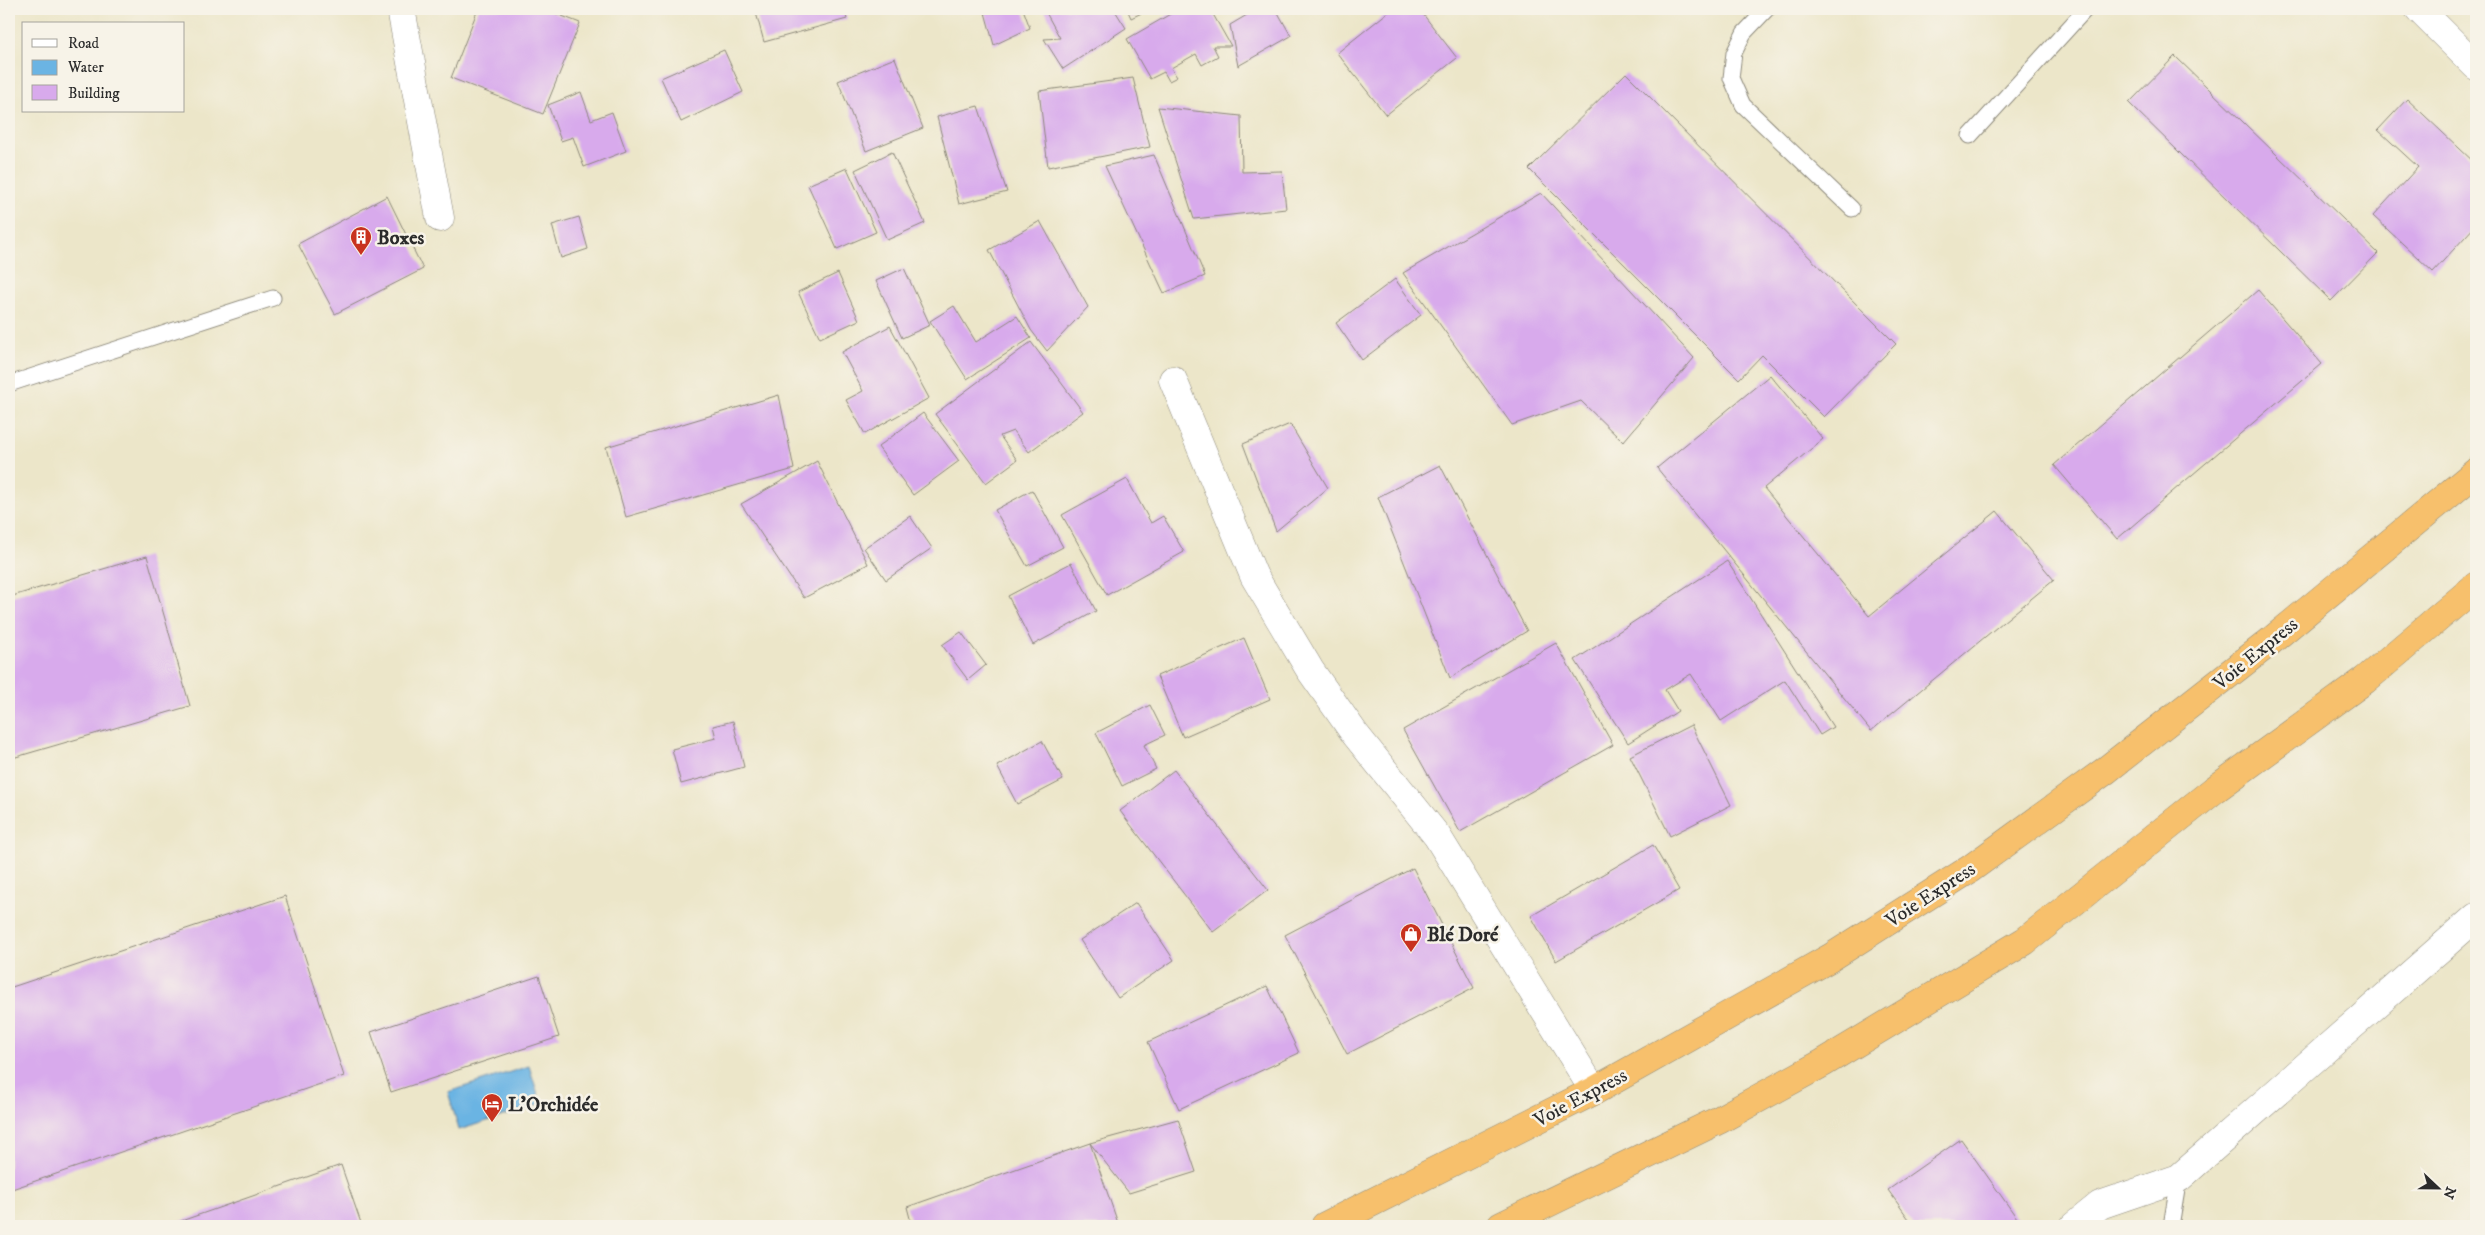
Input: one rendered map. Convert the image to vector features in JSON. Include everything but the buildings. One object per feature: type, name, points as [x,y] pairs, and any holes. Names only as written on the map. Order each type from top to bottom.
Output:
[{"type":"highway","name":"Voie Express","points":[[1325,1226],[1594,1091],[1830,958],[1970,869],[2105,771],[2213,687],[2476,472]]},
{"type":"highway","points":[[1501,1226],[1719,1120],[1823,1063],[2025,941],[2214,790],[2365,680],[2476,586]]},
{"type":"street","points":[[401,9],[440,218]]},
{"type":"street","points":[[2419,9],[2476,66]]},
{"type":"street","points":[[1173,380],[1254,576],[1310,670],[1355,734],[1437,836],[1594,1091]]},
{"type":"street","points":[[2074,1226],[2100,1205],[2179,1178],[2476,917]]},
{"type":"lane","points":[[1767,9],[1744,33],[1734,53],[1731,78],[1743,104],[1852,209]]},
{"type":"lane","points":[[1970,136],[2086,9]]},
{"type":"lane","points":[[9,384],[273,298]]},
{"type":"lane","points":[[2171,1226],[2179,1178]]},
{"type":"water","points":[[529,1066],[541,1104],[459,1130],[448,1092]]},
{"type":"place","name":"Boxes","points":[[361,256]]},
{"type":"place","name":"Blé Doré","points":[[1411,953]]},
{"type":"place","name":"L'Orchidée","points":[[492,1123]]}]
